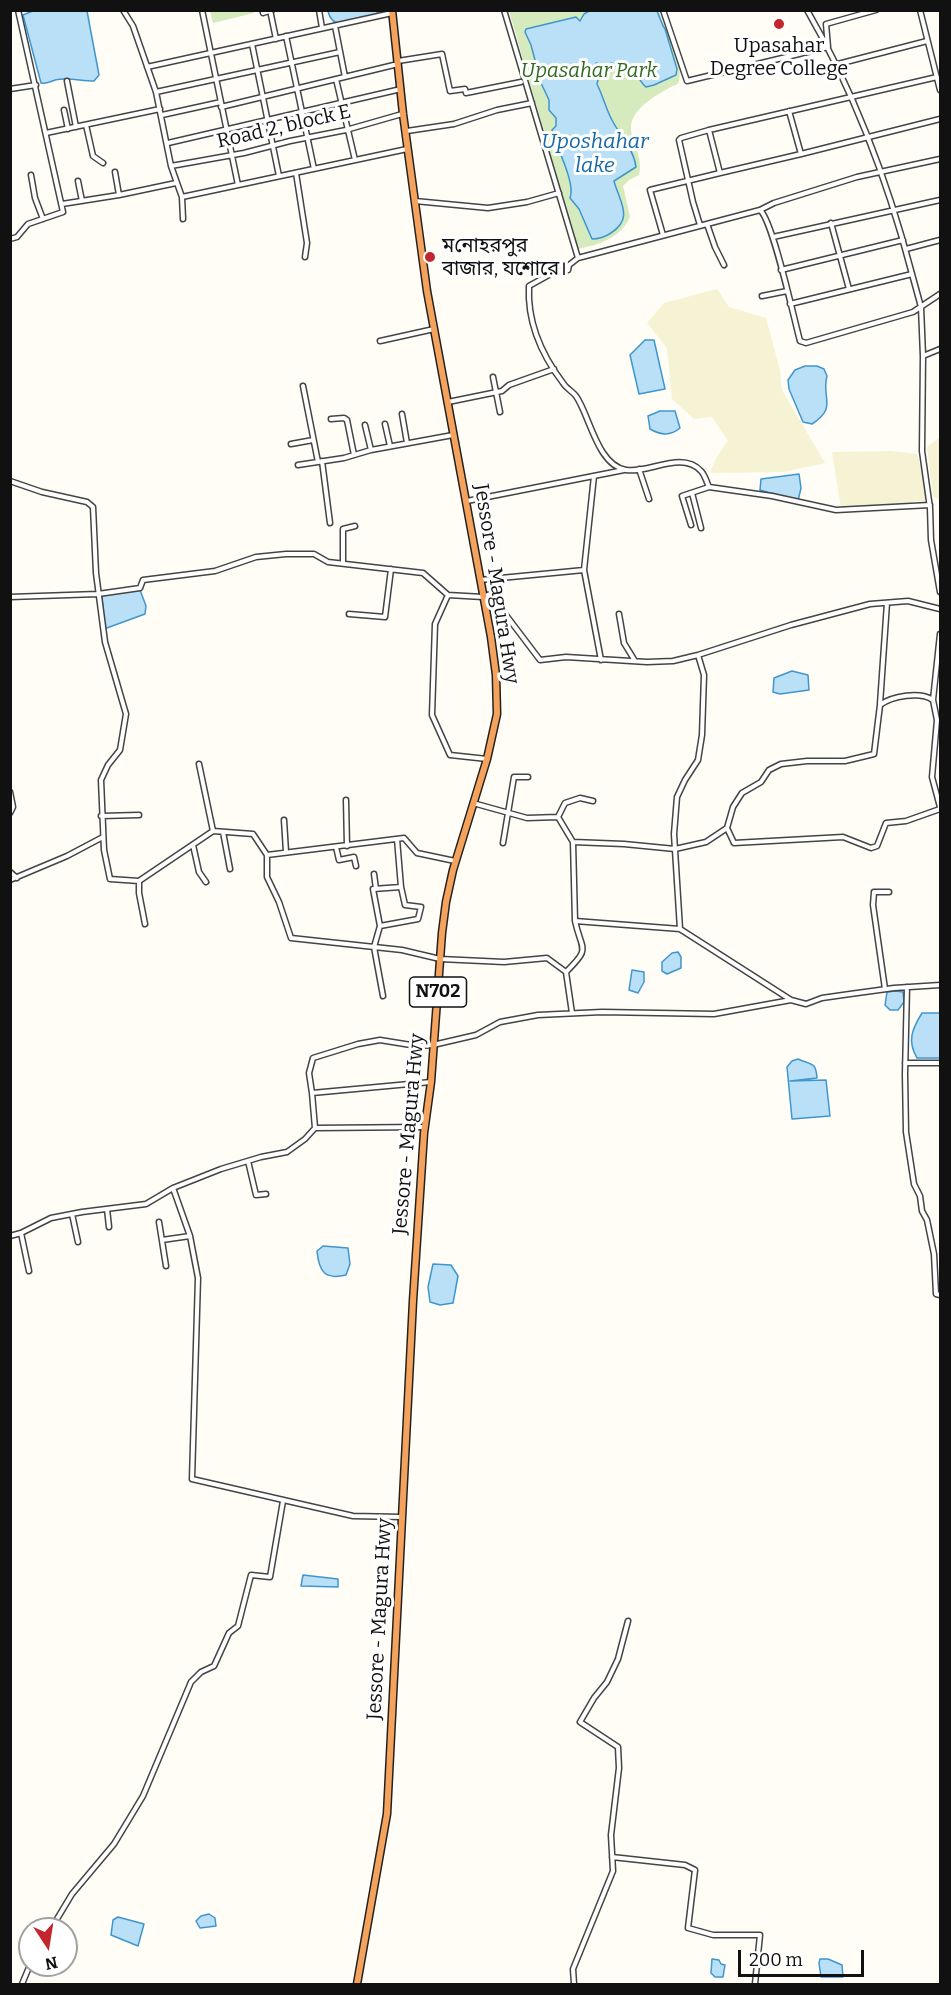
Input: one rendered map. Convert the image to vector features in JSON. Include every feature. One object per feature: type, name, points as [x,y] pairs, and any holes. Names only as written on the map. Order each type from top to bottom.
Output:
[{"type":"highway","name":"Jessore - Magura Hwy","points":[[357,1984],[387,1814],[412,1313],[425,1127],[446,902],[455,861],[496,722],[497,695],[494,657],[435,329],[415,201],[392,12]]},
{"type":"street","points":[[10,239],[17,237],[28,224],[63,212],[18,10]]},
{"type":"street","points":[[123,10],[134,26],[156,92],[171,166],[182,197],[183,219]]},
{"type":"street","points":[[202,10],[238,185]]},
{"type":"street","points":[[319,10],[322,28]]},
{"type":"street","points":[[504,10],[578,258]]},
{"type":"street","points":[[663,10],[687,81],[828,47]]},
{"type":"street","points":[[807,10],[838,64],[868,136],[895,210],[921,307],[922,450],[930,504],[931,540],[940,592]]},
{"type":"street","points":[[828,47],[826,24],[876,10]]},
{"type":"street","points":[[920,10],[940,90]]},
{"type":"street","points":[[263,13],[271,11],[276,39]]},
{"type":"street","points":[[147,67],[392,12]]},
{"type":"street","points":[[335,26],[345,77]]},
{"type":"street","points":[[286,36],[314,169]]},
{"type":"street","points":[[838,64],[927,41]]},
{"type":"street","points":[[252,44],[279,176]]},
{"type":"street","points":[[156,92],[340,52]]},
{"type":"street","points":[[162,115],[263,96],[442,54],[450,92],[465,89],[466,93],[521,82]]},
{"type":"street","points":[[933,62],[940,60]]},
{"type":"street","points":[[700,225],[680,139],[709,130],[937,77]]},
{"type":"street","points":[[336,79],[346,130],[355,160]]},
{"type":"street","points":[[67,81],[76,127]]},
{"type":"street","points":[[10,89],[36,86]]},
{"type":"street","points":[[168,143],[402,89]]},
{"type":"street","points":[[407,131],[454,124],[497,110],[532,103]]},
{"type":"street","points":[[46,134],[160,109]]},
{"type":"street","points":[[64,110],[68,129]]},
{"type":"street","points":[[789,111],[801,154]]},
{"type":"street","name":"Road 2, block E","points":[[171,166],[346,130],[403,114]]},
{"type":"street","points":[[663,235],[650,190],[940,120]]},
{"type":"street","points":[[86,125],[93,156],[103,163]]},
{"type":"street","points":[[709,130],[720,173]]},
{"type":"street","points":[[182,197],[409,149]]},
{"type":"street","points":[[625,470],[606,458],[576,396],[564,386],[543,353],[531,324],[529,286],[556,271],[568,270],[569,265],[578,258],[760,210],[857,177],[940,159]]},
{"type":"street","points":[[115,172],[119,195]]},
{"type":"street","points":[[296,173],[307,243],[305,257]]},
{"type":"street","points":[[31,175],[35,198],[43,219]]},
{"type":"street","points":[[78,181],[82,201]]},
{"type":"street","points":[[62,204],[176,183]]},
{"type":"street","points":[[415,201],[488,208],[527,202],[559,193]]},
{"type":"street","points":[[773,237],[940,200]]},
{"type":"street","points":[[760,210],[765,214],[773,237],[800,341],[806,343],[913,312],[940,294]]},
{"type":"street","points":[[831,223],[849,289]]},
{"type":"street","points":[[707,224],[724,265]]},
{"type":"street","points":[[782,270],[903,240]]},
{"type":"street","points":[[906,249],[940,240]]},
{"type":"street","points":[[790,304],[912,274]]},
{"type":"street","points":[[762,296],[787,291]]},
{"type":"street","points":[[380,341],[435,329]]},
{"type":"street","points":[[923,356],[940,349]]},
{"type":"street","points":[[448,402],[502,391],[508,385],[554,369]]},
{"type":"street","points":[[493,377],[500,411]]},
{"type":"street","points":[[303,386],[320,461],[330,523]]},
{"type":"street","points":[[402,414],[407,443]]},
{"type":"street","points":[[331,419],[344,418],[347,420],[354,455]]},
{"type":"street","points":[[385,424],[390,446]]},
{"type":"street","points":[[365,425],[370,450]]},
{"type":"street","points":[[298,465],[454,435]]},
{"type":"street","points":[[291,444],[314,440]]},
{"type":"street","points":[[466,501],[667,463],[687,463],[701,471],[709,488]]},
{"type":"street","points":[[639,469],[649,499]]},
{"type":"street","points":[[594,476],[584,570],[601,660]]},
{"type":"street","points":[[10,481],[42,492],[87,502],[93,507],[98,594],[105,642],[126,714],[120,750],[108,765],[101,780],[101,816],[110,879],[139,881],[213,831],[253,834],[267,855],[267,877],[279,902],[291,939],[402,950],[440,959],[504,962],[547,958],[566,972],[572,1013]]},
{"type":"street","points":[[691,525],[682,496],[709,488],[763,495],[836,510],[930,504]]},
{"type":"street","points":[[692,493],[701,528]]},
{"type":"street","points":[[343,563],[344,529],[355,526]]},
{"type":"street","points":[[10,597],[98,594],[140,588],[143,580],[156,577],[215,571],[256,557],[314,554],[328,562],[423,573],[448,595],[483,597],[490,594],[540,660],[566,657],[635,662],[673,661],[698,655],[791,625],[870,604],[908,601],[940,609]]},
{"type":"street","points":[[349,614],[385,617],[391,569]]},
{"type":"street","points":[[480,580],[584,570]]},
{"type":"street","points":[[448,595],[435,624],[432,715],[450,755],[486,759]]},
{"type":"street","points":[[573,842],[675,849],[706,842],[727,828],[733,807],[742,793],[761,782],[769,770],[782,764],[807,761],[845,761],[874,754],[887,603]]},
{"type":"street","points":[[619,614],[624,643],[635,662]]},
{"type":"street","points":[[727,828],[734,843],[843,837],[871,848],[877,846],[886,823],[906,821],[940,808],[932,777],[937,720],[933,700],[940,634]]},
{"type":"street","points":[[680,929],[674,834],[677,797],[684,780],[698,760],[702,735],[704,675],[698,655]]},
{"type":"street","points":[[879,705],[888,699],[906,696],[928,697],[933,700]]},
{"type":"street","points":[[199,764],[213,831]]},
{"type":"street","points":[[503,843],[514,777],[528,777]]},
{"type":"street","points":[[10,792],[13,807],[10,813]]},
{"type":"street","points":[[558,817],[566,803],[580,798],[593,801]]},
{"type":"street","points":[[346,800],[347,846]]},
{"type":"street","points":[[472,803],[527,818],[558,817]]},
{"type":"street","points":[[101,816],[139,815]]},
{"type":"street","points":[[558,817],[573,842],[575,921],[583,943],[582,956],[566,972]]},
{"type":"street","points":[[284,820],[286,852]]},
{"type":"street","points":[[223,832],[230,869]]},
{"type":"street","points":[[10,880],[67,856],[103,837]]},
{"type":"street","points":[[267,855],[404,838],[417,853],[455,861]]},
{"type":"street","points":[[380,926],[418,919],[421,907],[405,905],[400,887],[397,839]]},
{"type":"street","points":[[193,845],[199,872],[206,882]]},
{"type":"street","points":[[336,847],[339,860],[354,857],[356,866]]},
{"type":"street","points":[[10,872],[16,878]]},
{"type":"street","points":[[374,874],[376,889]]},
{"type":"street","points":[[139,881],[145,924]]},
{"type":"street","points":[[383,996],[374,947],[380,926],[373,889],[400,887]]},
{"type":"street","points":[[885,989],[873,904],[874,892],[889,892]]},
{"type":"street","points":[[575,921],[680,929],[792,1000],[806,1004],[822,998],[885,989],[940,985]]},
{"type":"street","points":[[907,987],[906,1132],[914,1184],[927,1220],[934,1254],[936,1294],[940,1295]]},
{"type":"street","points":[[10,1236],[51,1218],[146,1204],[173,1188],[221,1169],[287,1152],[305,1139],[315,1128],[309,1073],[313,1058],[358,1044],[380,1040],[417,1046],[433,1045],[476,1035],[500,1022],[538,1015],[602,1012],[714,1014],[792,1000]]},
{"type":"street","points":[[905,1063],[940,1063]]},
{"type":"street","points":[[312,1093],[431,1082]]},
{"type":"street","points":[[315,1128],[425,1127]]},
{"type":"street","points":[[248,1161],[253,1190],[256,1195],[266,1194]]},
{"type":"street","points":[[173,1188],[190,1236],[198,1278],[192,1479],[353,1516],[402,1517]]},
{"type":"street","points":[[106,1209],[109,1227]]},
{"type":"street","points":[[72,1214],[78,1242]]},
{"type":"street","points":[[159,1222],[166,1266]]},
{"type":"street","points":[[21,1233],[29,1271]]},
{"type":"street","points":[[162,1240],[190,1236]]},
{"type":"street","points":[[58,1917],[72,1894],[114,1844],[142,1796],[191,1682],[201,1672],[214,1666],[229,1633],[238,1626],[251,1575],[270,1577],[283,1501]]},
{"type":"street","points":[[574,1984],[573,1969],[613,1871],[611,1835],[618,1768],[618,1747],[580,1722],[594,1698],[607,1682],[618,1659],[628,1621]]},
{"type":"street","points":[[612,1857],[685,1865],[695,1869],[688,1928],[713,1935],[760,1935],[755,1984]]},
{"type":"shaded area","points":[[717,289],[729,307],[766,318],[780,370],[782,390],[825,463],[784,472],[710,473],[716,458],[728,441],[712,417],[694,419],[672,399],[667,348],[647,323],[664,303]]},
{"type":"shaded area","points":[[939,438],[940,501],[933,496],[927,447]]},
{"type":"shaded area","points":[[891,451],[917,454],[923,473],[926,498],[924,502],[855,510],[841,508],[832,452]]},
{"type":"green space","points":[[253,10],[254,13],[213,23],[210,11]]},
{"type":"green space","name":"Uposhahar lake","points":[[509,11],[659,11],[673,46],[679,64],[678,83],[640,108],[631,126],[640,168],[639,175],[623,186],[630,217],[621,230],[601,243],[578,249]]},
{"type":"water","points":[[35,10],[87,11],[99,75],[94,81],[64,79],[41,83],[23,15]]},
{"type":"water","points":[[379,10],[376,14],[363,19],[341,24],[331,18],[328,11]]},
{"type":"water","name":"Uposhahar lake","points":[[591,10],[657,11],[677,69],[676,75],[646,87],[627,65],[615,66],[612,63],[607,66],[596,63],[594,77],[598,80],[597,84],[615,126],[630,148],[636,167],[614,181],[622,203],[624,216],[622,222],[609,234],[592,239],[579,209],[570,198],[568,174],[552,130],[556,126],[556,118],[549,110],[549,100],[541,83],[531,45],[525,32],[526,29],[576,17],[580,21],[584,14]]},
{"type":"water","points":[[645,340],[654,340],[665,389],[639,394],[630,355]]},
{"type":"water","points":[[805,366],[817,366],[824,369],[827,376],[827,407],[820,418],[812,424],[803,422],[789,389],[788,380],[795,370]]},
{"type":"water","points":[[660,411],[675,411],[680,428],[665,434],[650,429],[648,416]]},
{"type":"water","points":[[799,474],[801,488],[798,501],[760,490],[761,479]]},
{"type":"water","points":[[140,590],[146,606],[145,614],[104,629],[102,595]]},
{"type":"water","points":[[792,671],[808,675],[809,690],[780,694],[773,692],[774,678]]},
{"type":"water","points":[[678,952],[681,957],[681,968],[667,974],[662,971],[662,962],[672,953]]},
{"type":"water","points":[[632,970],[644,972],[644,982],[638,993],[629,990]]},
{"type":"water","points":[[887,992],[903,992],[904,1002],[898,1010],[890,1010],[885,1005]]},
{"type":"water","points":[[922,1013],[940,1013],[940,1058],[917,1058],[914,1052],[912,1035]]},
{"type":"water","points":[[798,1059],[810,1063],[816,1069],[817,1078],[790,1081],[826,1080],[830,1116],[792,1119],[787,1067],[792,1061]]},
{"type":"water","points":[[323,1246],[348,1248],[350,1264],[346,1275],[333,1276],[324,1273],[319,1264],[317,1251]]},
{"type":"water","points":[[433,1264],[451,1265],[458,1276],[453,1303],[440,1305],[430,1302],[428,1287]]},
{"type":"water","points":[[303,1575],[338,1579],[338,1587],[301,1586]]},
{"type":"water","points":[[209,1914],[215,1918],[216,1926],[200,1928],[196,1921],[201,1916]]},
{"type":"water","points":[[118,1917],[144,1924],[138,1946],[111,1935],[113,1920]]},
{"type":"water","points":[[712,1959],[719,1960],[725,1965],[723,1977],[715,1977],[711,1973]]},
{"type":"water","points":[[820,1959],[828,1959],[842,1965],[843,1977],[821,1977]]},
{"type":"place","name":"Upasahar Degree College","points":[[779,24]]},
{"type":"place","name":"ম‌ন‌োহরপুর বাজার, যশ‌োরে।","points":[[430,257]]},
{"type":"park label","name":"Upasahar Park","points":[[589,71]]}]
